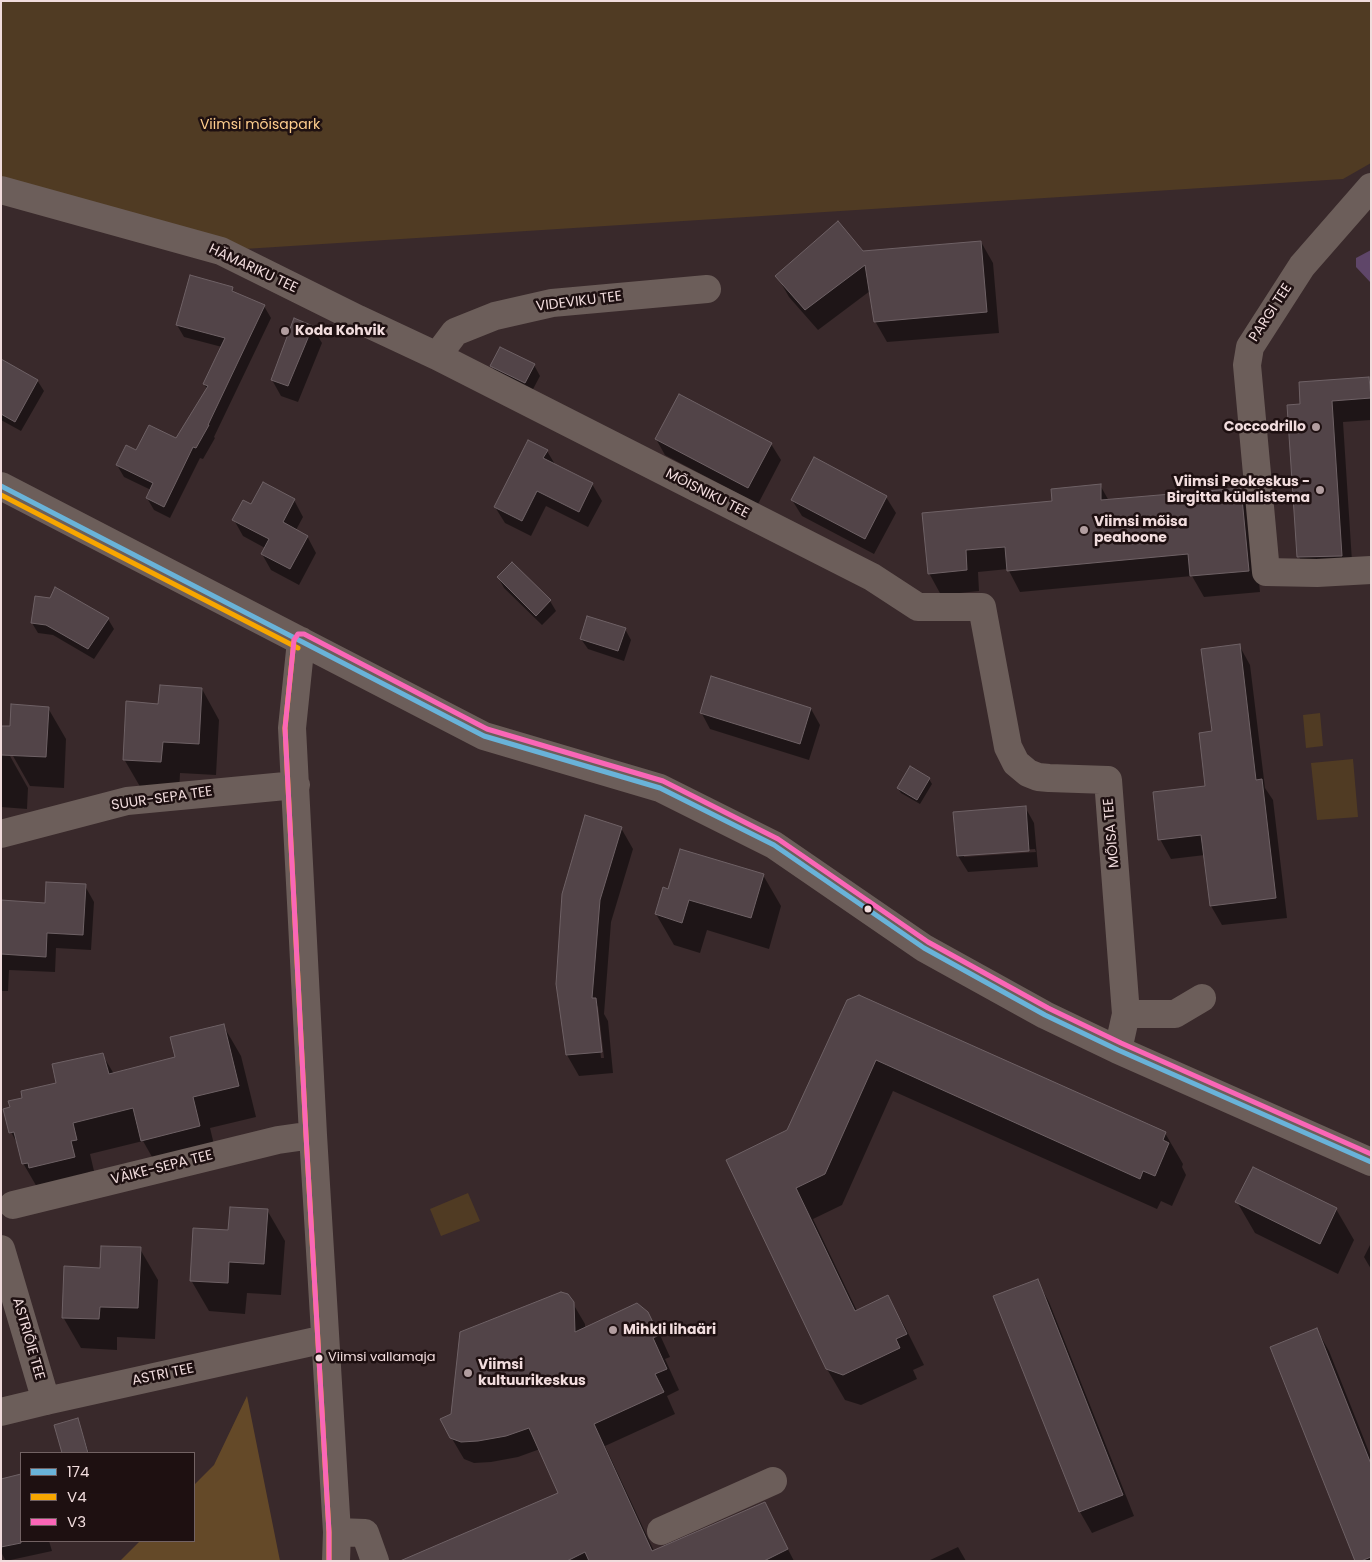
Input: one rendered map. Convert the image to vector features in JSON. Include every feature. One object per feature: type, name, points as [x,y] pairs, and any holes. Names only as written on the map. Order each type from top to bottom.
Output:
[{"type":"street","name":"PARGI TEE","points":[[1371,187],[1302,266],[1250,347],[1247,365],[1266,572],[1317,573],[1371,570]]},
{"type":"street","name":"HÄMARIKU TEE","points":[[1,190],[221,251],[358,320],[437,356]]},
{"type":"street","name":"VIDEVIKU TEE","points":[[437,356],[455,332],[494,316],[552,303],[707,289]]},
{"type":"street","name":"MÕISNIKU TEE","points":[[437,356],[872,577],[918,607],[982,607]]},
{"type":"street","points":[[1,486],[484,736],[660,788],[774,846],[924,948],[1045,1015],[1118,1050],[1371,1162]]},
{"type":"street","name":"MÕISA TEE","points":[[982,607],[1008,747],[1016,763],[1028,773],[1038,777],[1108,780],[1126,1014],[1118,1050]]},
{"type":"street","points":[[301,641],[292,728],[313,1135],[337,1532],[336,1561]]},
{"type":"street","name":"SUUR-SEPA TEE","points":[[1,834],[127,802],[296,785]]},
{"type":"street","points":[[1126,1014],[1175,1014],[1202,998]]},
{"type":"street","name":"VÄIKE-SEPA TEE","points":[[13,1205],[278,1140],[313,1135]]},
{"type":"street","name":"ASTRIÕIE TEE","points":[[1,1249],[46,1401]]},
{"type":"street","name":"ASTRI TEE","points":[[1,1412],[325,1339]]},
{"type":"street","points":[[661,1531],[773,1481]]},
{"type":"street","points":[[337,1532],[364,1533],[375,1561]]},
{"type":"green space","name":"Viimsi mõisapark","points":[[1,1],[1371,1],[1371,163],[1343,179],[244,249],[1,180]]},
{"type":"green space","points":[[1320,713],[1323,746],[1306,748],[1303,715]]},
{"type":"green space","points":[[1353,759],[1358,817],[1317,820],[1311,763]]},
{"type":"green space","points":[[468,1193],[480,1221],[441,1236],[430,1209]]},
{"type":"shaded area","points":[[1371,250],[1371,283],[1356,267],[1356,258]]},
{"type":"shaded area","points":[[247,1396],[280,1561],[120,1561],[139,1542],[195,1542],[195,1484],[214,1465]]},
{"type":"building","points":[[838,221],[863,251],[981,241],[987,312],[874,322],[865,265],[805,310],[775,276]]},
{"type":"building","points":[[190,275],[233,287],[232,291],[265,305],[209,425],[196,448],[193,447],[164,507],[146,498],[153,483],[116,465],[126,445],[136,450],[149,425],[176,438],[208,386],[203,384],[225,338],[176,325]]},
{"type":"building","points":[[294,318],[313,326],[288,386],[271,380]]},
{"type":"building","points":[[500,347],[535,364],[525,383],[490,366]]},
{"type":"building","points":[[1,359],[38,380],[15,422],[1,414]]},
{"type":"building","points":[[1369,377],[1371,398],[1332,401],[1342,556],[1297,557],[1287,405],[1300,404],[1299,382]]},
{"type":"building","points":[[679,394],[772,443],[748,488],[655,439]]},
{"type":"building","points":[[528,440],[548,450],[543,458],[593,483],[579,512],[537,491],[522,521],[494,507]]},
{"type":"building","points":[[814,457],[887,496],[865,539],[791,500]]},
{"type":"building","points":[[263,482],[295,499],[283,522],[308,536],[290,569],[261,554],[269,539],[232,520],[243,500],[251,504]]},
{"type":"building","name":"Viimsi mõisa peahoone","points":[[1101,484],[1101,500],[1241,488],[1249,571],[1190,576],[1188,554],[1007,571],[1005,547],[966,550],[967,570],[928,574],[922,513],[1052,501],[1051,489]]},
{"type":"building","points":[[512,562],[551,600],[536,616],[497,577]]},
{"type":"building","points":[[55,587],[109,618],[88,649],[46,625],[31,623],[35,596],[50,598]]},
{"type":"building","points":[[587,616],[626,628],[618,651],[580,639]]},
{"type":"building","points":[[1240,644],[1256,780],[1262,779],[1276,898],[1210,906],[1201,835],[1158,840],[1153,792],[1205,786],[1199,733],[1212,731],[1201,649]]},
{"type":"building","points":[[711,676],[811,708],[800,744],[700,713]]},
{"type":"building","points":[[160,685],[202,688],[199,744],[163,742],[161,762],[123,760],[126,701],[158,704]]},
{"type":"building","points":[[11,704],[49,707],[46,757],[1,755],[1,726],[10,726]]},
{"type":"building","points":[[910,766],[930,778],[917,800],[897,788]]},
{"type":"building","points":[[1026,806],[1029,851],[957,856],[953,812]]},
{"type":"building","points":[[585,815],[622,827],[600,900],[592,998],[596,998],[602,1052],[566,1055],[556,984],[562,894]]},
{"type":"building","points":[[680,849],[764,874],[751,918],[689,900],[682,923],[655,914],[663,887],[668,889]]},
{"type":"building","points":[[46,882],[86,884],[83,935],[47,933],[46,957],[1,954],[1,900],[45,903]]},
{"type":"building","points":[[859,995],[1166,1132],[1163,1140],[1169,1143],[1155,1176],[1143,1171],[1140,1179],[876,1060],[825,1174],[796,1188],[855,1311],[888,1295],[907,1334],[896,1339],[900,1348],[843,1375],[826,1369],[726,1160],[787,1130],[847,1000]]},
{"type":"building","points":[[224,1024],[239,1086],[193,1097],[200,1126],[141,1141],[133,1108],[73,1123],[77,1140],[71,1141],[75,1157],[29,1168],[28,1163],[22,1164],[14,1132],[9,1133],[3,1109],[10,1107],[8,1101],[22,1098],[21,1091],[56,1083],[52,1064],[103,1053],[109,1074],[175,1057],[170,1037]]},
{"type":"building","points":[[1253,1167],[1337,1208],[1320,1244],[1235,1202]]},
{"type":"building","points":[[230,1207],[268,1209],[264,1264],[229,1262],[228,1283],[190,1281],[193,1228],[228,1230]]},
{"type":"building","points":[[101,1246],[141,1247],[138,1308],[100,1307],[99,1319],[62,1318],[64,1266],[100,1268]]},
{"type":"building","points":[[1038,1279],[1123,1495],[1079,1512],[993,1296]]},
{"type":"building","points":[[561,1292],[568,1294],[574,1302],[575,1332],[637,1303],[648,1312],[659,1335],[653,1338],[667,1369],[655,1374],[664,1392],[594,1424],[652,1551],[765,1502],[788,1549],[764,1561],[589,1561],[585,1552],[567,1561],[400,1561],[558,1493],[529,1428],[506,1436],[461,1442],[450,1438],[440,1419],[451,1414],[460,1332]]},
{"type":"building","points":[[1317,1328],[1371,1464],[1371,1557],[1361,1561],[1355,1561],[1270,1347]]},
{"type":"building","points":[[78,1418],[88,1452],[62,1452],[54,1425]]},
{"type":"building","points":[[20,1474],[21,1543],[1,1547],[1,1479]]},
{"type":"transit line","name":"174","points":[[1,486],[484,736],[660,788],[774,845],[924,948],[1045,1015],[1118,1050],[1371,1162]]},
{"type":"transit line","name":"V4","points":[[1,495],[298,648]]},
{"type":"transit line","name":"V3","points":[[329,1561],[329,1532],[285,728],[294,640],[298,634],[304,634],[487,729],[663,781],[778,839],[928,942],[1048,1008],[1121,1043],[1371,1154]]},
{"type":"transit line","name":"V4","points":[[294,640],[285,728],[329,1532],[329,1561]]},
{"type":"place","name":"Koda Kohvik","points":[[285,331]]},
{"type":"place","name":"Coccodrillo","points":[[1316,427]]},
{"type":"place","name":"Viimsi Peokeskus - Birgitta külalistema","points":[[1320,490]]},
{"type":"place","name":"Viimsi mõisa peahoone","points":[[1084,530]]},
{"type":"place","name":"Mihkli lihaäri","points":[[613,1330]]},
{"type":"place","name":"Viimsi vallamaja","points":[[319,1358]]},
{"type":"place","name":"Viimsi kultuurikeskus","points":[[468,1373]]}]
